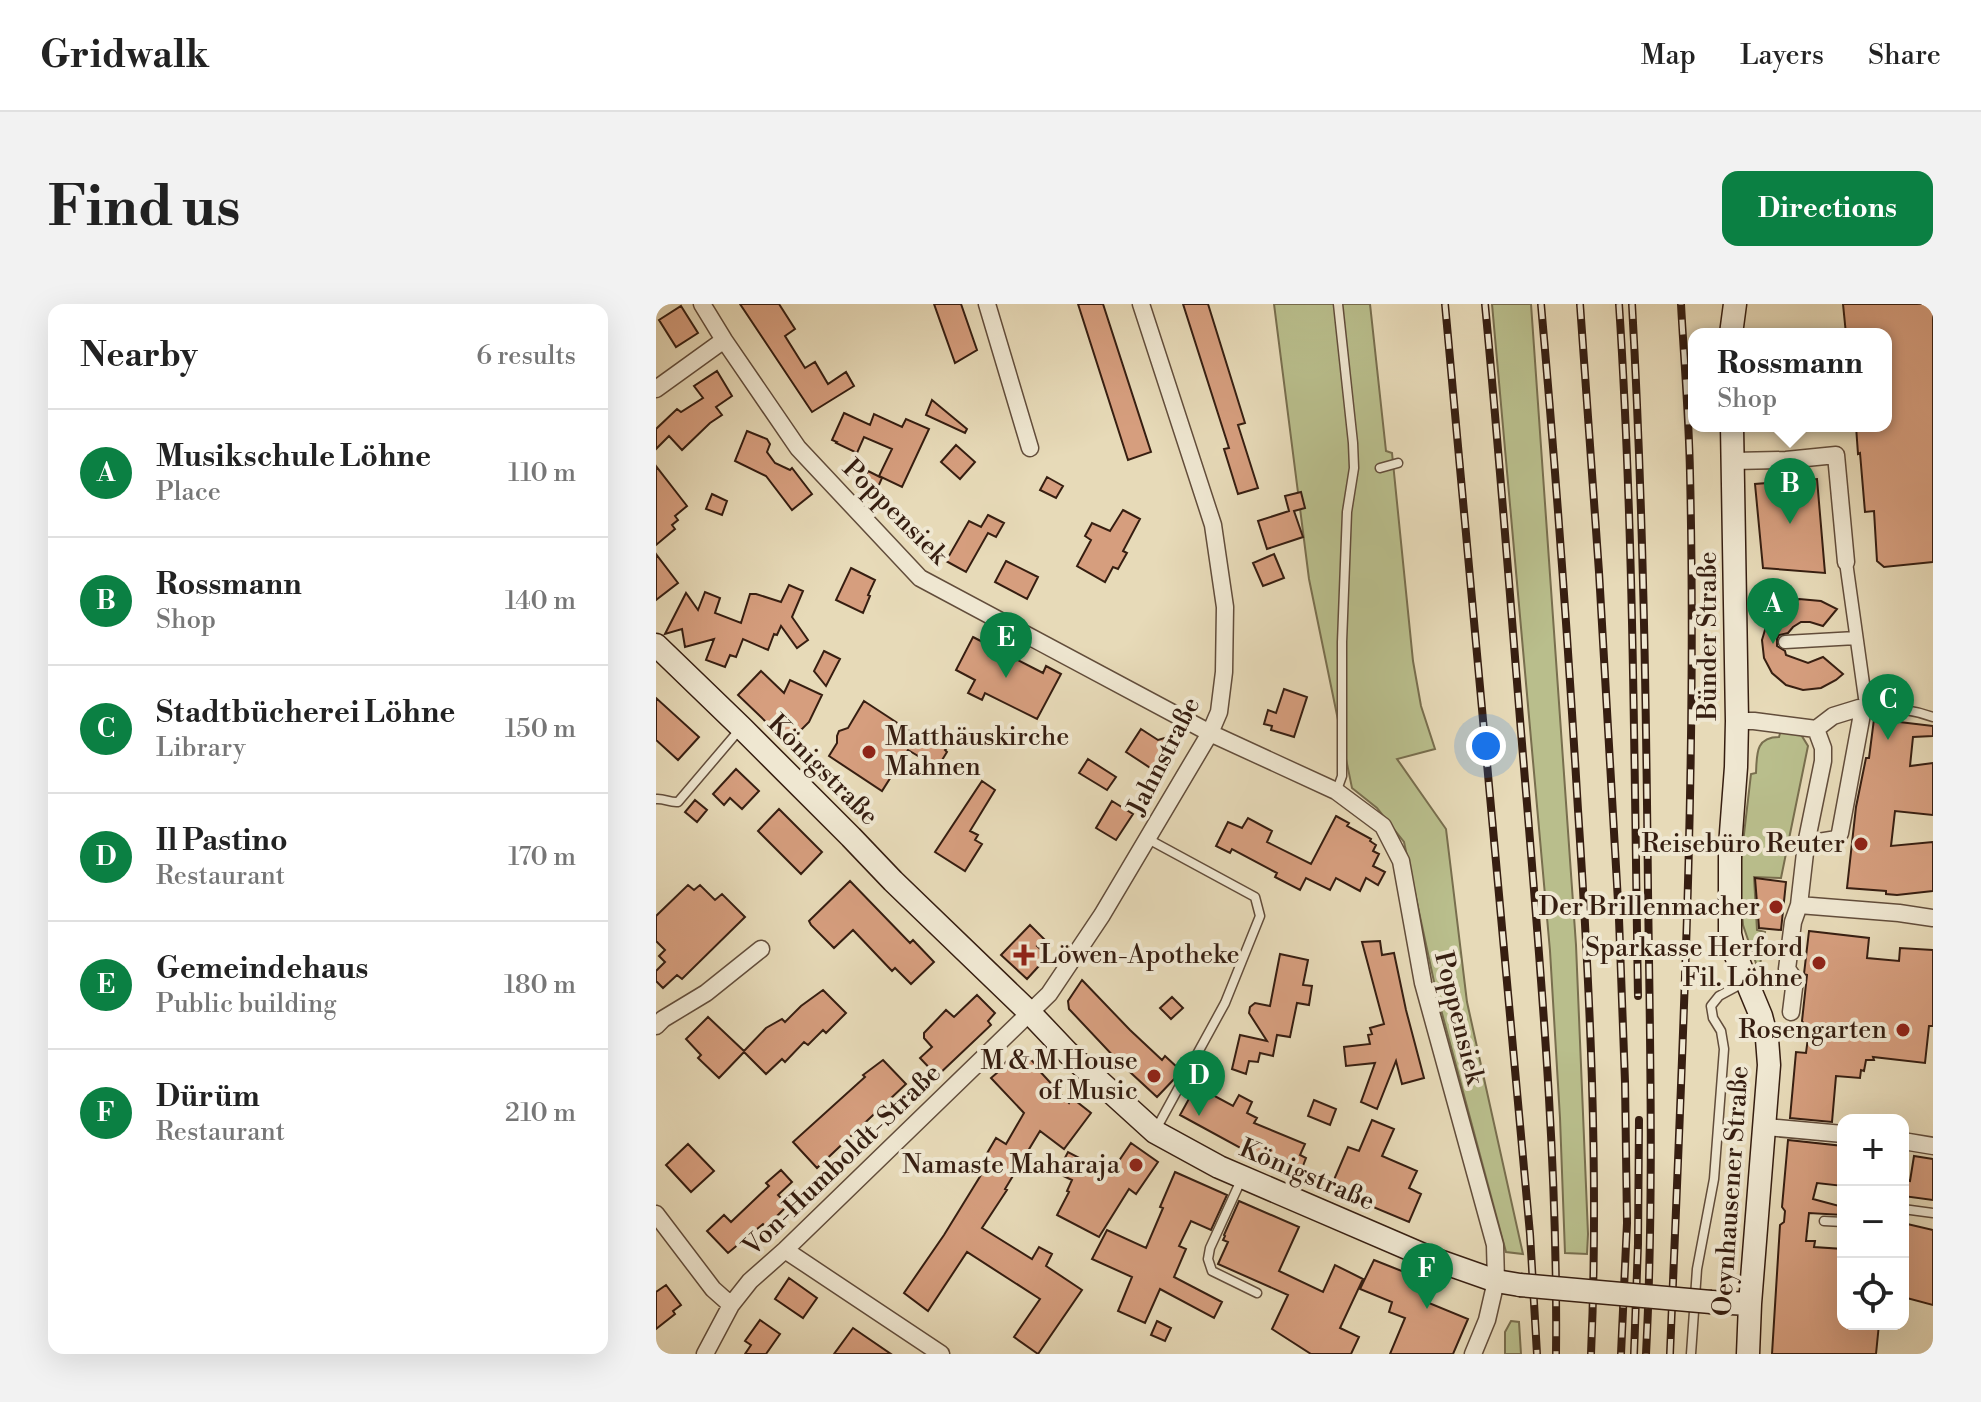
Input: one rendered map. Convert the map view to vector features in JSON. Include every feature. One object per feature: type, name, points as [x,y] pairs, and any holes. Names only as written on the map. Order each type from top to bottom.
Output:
[{"type":"main road","points":[[1732,328],[1735,304]]},
{"type":"main road","name":"Bünder Straße","points":[[1730,846],[1737,721],[1732,432]]},
{"type":"main road","name":"Königstraße","points":[[656,645],[1068,1053],[1155,1132],[1219,1167],[1428,1257],[1496,1281],[1750,1304]]},
{"type":"main road","name":"Oeynhausener Straße","points":[[1730,846],[1730,934],[1761,1016],[1769,1065],[1748,1354]]},
{"type":"street","name":"Poppensiek","points":[[702,304],[798,448],[920,578],[1210,733],[1336,791],[1383,826],[1401,861],[1423,983],[1495,1245],[1496,1281],[1487,1320],[1473,1354]]},
{"type":"street","points":[[987,304],[1030,448]]},
{"type":"street","name":"Jahnstraße","points":[[1030,1013],[1049,994],[1102,915],[1210,733],[1219,712],[1224,672],[1225,607],[1213,525],[1141,304]]},
{"type":"street","points":[[656,389],[724,340]]},
{"type":"street","points":[[1733,461],[1836,455],[1862,714],[1840,833],[1837,839],[1806,844]]},
{"type":"street","points":[[1785,642],[1856,638]]},
{"type":"street","points":[[1737,721],[1816,729],[1833,716],[1862,703]]},
{"type":"street","points":[[1791,1012],[1795,980],[1787,969],[1806,844],[1823,761],[1823,748],[1816,729]]},
{"type":"street","points":[[1799,905],[1933,918]]},
{"type":"street","points":[[656,1026],[706,993],[761,949]]},
{"type":"street","name":"Von-Humboldt-Straße","points":[[705,1354],[731,1305],[750,1281],[1030,1013]]},
{"type":"street","points":[[1766,1127],[1837,1133]]},
{"type":"street","points":[[1909,1142],[1933,1146]]},
{"type":"street","points":[[656,1214],[713,1289],[731,1305]]},
{"type":"street","points":[[785,1250],[941,1354]]},
{"type":"lane","points":[[1336,791],[1342,776],[1343,613],[1347,512],[1354,468],[1338,304]]},
{"type":"lane","points":[[1380,468],[1398,463]]},
{"type":"lane","points":[[1862,703],[1933,717]]},
{"type":"lane","points":[[656,799],[678,802],[742,728]]},
{"type":"lane","points":[[1148,839],[1255,897],[1260,916],[1225,1003],[1155,1132]]},
{"type":"lane","points":[[1691,1354],[1697,1269],[1714,1179],[1724,1049],[1711,1006],[1719,996],[1746,982]]},
{"type":"lane","points":[[1242,1177],[1208,1259],[1212,1271],[1257,1293]]},
{"type":"lane","points":[[1909,1210],[1933,1213]]},
{"type":"lane","points":[[1824,1221],[1837,1222]]},
{"type":"green space","points":[[1274,304],[1370,304],[1386,451],[1392,453],[1413,661],[1421,706],[1435,749],[1397,759],[1446,829],[1467,1002],[1523,1254],[1506,1252],[1436,991],[1404,842],[1377,808],[1352,788],[1309,579]]},
{"type":"green space","points":[[1492,304],[1531,304],[1576,945],[1587,1254],[1565,1253],[1550,951]]},
{"type":"green space","points":[[1781,730],[1800,733],[1808,746],[1781,878],[1754,877],[1757,930],[1765,932],[1759,972],[1743,925],[1739,877],[1751,774],[1756,773],[1761,744],[1779,737]]},
{"type":"green space","points":[[1511,1321],[1519,1322],[1521,1354],[1505,1354],[1505,1332]]},
{"type":"building","points":[[740,304],[779,304],[795,329],[785,336],[805,368],[815,362],[828,384],[846,372],[854,386],[812,412]]},
{"type":"building","points":[[934,304],[961,304],[977,350],[955,363]]},
{"type":"building","points":[[1078,304],[1103,304],[1151,452],[1128,460]]},
{"type":"building","points":[[1183,304],[1208,304],[1245,423],[1238,425],[1258,488],[1238,494],[1224,449],[1229,448]]},
{"type":"building","points":[[1843,304],[1933,304],[1933,562],[1884,567],[1877,561],[1874,511],[1865,512],[1856,432],[1892,432],[1892,328],[1845,328]]},
{"type":"building","points":[[681,306],[698,333],[676,347],[659,320]]},
{"type":"building","points":[[717,371],[732,396],[716,407],[722,415],[682,450],[669,436],[656,449],[656,429],[677,409],[681,412],[703,398],[694,386]]},
{"type":"building","points":[[932,400],[967,429],[965,433],[926,415]]},
{"type":"building","points":[[844,413],[870,425],[874,414],[902,427],[906,419],[929,429],[902,487],[879,476],[892,449],[864,437],[857,453],[832,440]]},
{"type":"building","points":[[747,431],[767,439],[770,444],[767,452],[775,463],[790,470],[792,468],[812,494],[792,510],[766,476],[735,461]]},
{"type":"building","points":[[956,445],[975,462],[960,479],[941,462]]},
{"type":"building","points":[[656,466],[687,506],[675,516],[678,520],[672,525],[675,529],[656,545]]},
{"type":"building","points":[[868,471],[882,478],[875,494],[861,487]]},
{"type":"building","points":[[1047,477],[1063,486],[1056,498],[1040,490]]},
{"type":"building","points":[[1817,479],[1825,573],[1763,568],[1755,484]]},
{"type":"building","points":[[1301,492],[1305,508],[1294,511],[1303,537],[1267,549],[1258,521],[1289,511],[1285,496]]},
{"type":"building","points":[[712,494],[727,501],[722,515],[706,509]]},
{"type":"building","points":[[1123,510],[1140,519],[1123,551],[1127,553],[1118,569],[1113,567],[1105,582],[1077,566],[1091,540],[1085,536],[1092,523],[1110,531]]},
{"type":"building","points":[[988,515],[1004,523],[996,537],[988,533],[966,572],[946,561],[969,521],[981,527]]},
{"type":"building","points":[[656,554],[678,583],[656,600]]},
{"type":"building","points":[[1274,554],[1284,578],[1263,586],[1253,563]]},
{"type":"building","points":[[1006,561],[1038,577],[1027,599],[995,582]]},
{"type":"building","points":[[851,568],[875,580],[863,613],[836,600]]},
{"type":"building","points":[[789,585],[803,591],[792,617],[808,640],[797,648],[781,626],[768,650],[743,639],[736,657],[730,655],[725,667],[706,660],[714,639],[685,647],[682,629],[665,634],[686,593],[698,610],[705,592],[720,598],[715,613],[741,623],[750,594],[781,602]]},
{"type":"building","points":[[1799,599],[1821,601],[1837,609],[1823,626],[1801,622],[1777,639],[1777,646],[1786,655],[1808,663],[1823,657],[1843,674],[1821,688],[1803,690],[1786,685],[1772,673],[1764,658],[1762,640],[1767,623],[1779,609]]},
{"type":"building","points":[[973,637],[1043,673],[1046,666],[1061,674],[1037,719],[985,693],[982,700],[968,693],[975,680],[956,670]]},
{"type":"building","points":[[824,651],[840,659],[826,686],[814,671]]},
{"type":"building","points":[[761,671],[784,693],[790,680],[822,695],[809,722],[788,743],[738,695]]},
{"type":"building","points":[[1284,689],[1307,697],[1294,737],[1271,730],[1272,726],[1264,724],[1268,710],[1276,713]]},
{"type":"building","points":[[656,698],[699,737],[678,760],[656,740]]},
{"type":"building","name":"Matthäuskirche Mahnen","points":[[864,701],[928,743],[933,740],[946,749],[939,765],[935,766],[908,750],[882,791],[829,756],[837,743],[839,731],[848,728]]},
{"type":"building","points":[[1874,719],[1933,726],[1933,736],[1913,737],[1910,766],[1933,763],[1933,815],[1895,811],[1891,846],[1933,842],[1933,891],[1897,895],[1886,894],[1886,891],[1847,888],[1856,807],[1866,758],[1869,758]]},
{"type":"building","points":[[1141,729],[1158,740],[1175,735],[1152,769],[1126,752]]},
{"type":"building","points":[[1088,759],[1116,777],[1107,790],[1079,773]]},
{"type":"building","points":[[736,769],[759,791],[742,809],[730,798],[724,805],[713,794]]},
{"type":"building","points":[[982,781],[995,790],[970,831],[978,835],[975,840],[982,844],[965,871],[935,852]]},
{"type":"building","points":[[695,800],[707,810],[697,822],[685,812]]},
{"type":"building","points":[[1112,801],[1133,814],[1116,840],[1096,828]]},
{"type":"building","points":[[779,809],[822,852],[801,874],[758,831]]},
{"type":"building","points":[[1336,816],[1376,845],[1373,851],[1379,854],[1373,866],[1385,872],[1378,885],[1366,878],[1360,891],[1336,878],[1330,890],[1306,878],[1300,890],[1275,877],[1277,873],[1232,849],[1230,853],[1216,846],[1228,822],[1242,828],[1248,818],[1272,831],[1267,842],[1311,864]]},
{"type":"building","points":[[1755,878],[1786,882],[1781,930],[1759,928]]},
{"type":"building","points":[[850,881],[910,943],[913,940],[934,962],[911,984],[895,968],[892,971],[853,930],[834,948],[811,925],[809,921]]},
{"type":"building","points":[[688,885],[694,890],[700,885],[715,900],[722,894],[745,917],[682,979],[677,975],[663,988],[656,981],[656,971],[665,962],[659,956],[665,950],[656,941],[656,916]]},
{"type":"building","points":[[1030,925],[1044,939],[1037,946],[1048,956],[1027,979],[1001,955]]},
{"type":"building","points":[[1809,931],[1869,938],[1867,958],[1899,961],[1900,948],[1933,950],[1933,1026],[1929,1026],[1925,1063],[1873,1057],[1874,1060],[1866,1060],[1860,1078],[1836,1076],[1832,1122],[1790,1118],[1796,1052],[1806,1053],[1809,1030],[1802,1021]]},
{"type":"building","points":[[1380,941],[1382,955],[1394,953],[1424,1078],[1402,1084],[1396,1061],[1377,1109],[1361,1102],[1375,1063],[1346,1066],[1344,1047],[1370,1044],[1370,1028],[1384,1024],[1362,942]]},
{"type":"building","points":[[1280,954],[1308,960],[1303,985],[1312,986],[1309,1005],[1297,1003],[1290,1037],[1277,1035],[1273,1056],[1260,1053],[1258,1062],[1249,1061],[1246,1074],[1232,1069],[1240,1035],[1267,1041],[1249,1013],[1255,1003],[1270,1006]]},
{"type":"building","points":[[1082,980],[1162,1060],[1165,1056],[1179,1069],[1177,1076],[1157,1097],[1069,1009],[1068,1001]]},
{"type":"building","points":[[823,990],[846,1013],[826,1033],[823,1030],[808,1045],[804,1042],[785,1062],[782,1059],[766,1074],[744,1052],[719,1078],[698,1058],[701,1055],[686,1039],[708,1017],[744,1051],[766,1028],[782,1019],[785,1022]]},
{"type":"building","points":[[977,995],[995,1013],[988,1021],[991,1025],[937,1076],[920,1058],[932,1047],[924,1038],[924,1033],[946,1010],[954,1017]]},
{"type":"building","points":[[1172,997],[1183,1008],[1171,1019],[1160,1008]]},
{"type":"building","points":[[1019,1050],[1069,1103],[1072,1098],[1091,1113],[1064,1149],[1040,1131],[982,1228],[1032,1259],[1039,1247],[1052,1254],[1046,1266],[1082,1290],[1038,1354],[1014,1337],[1040,1299],[967,1252],[928,1311],[904,1293],[984,1170],[979,1167],[996,1138],[1006,1144],[1024,1113],[991,1078]]},
{"type":"building","points":[[883,1060],[906,1084],[817,1168],[793,1142]]},
{"type":"building","points":[[1196,1086],[1233,1106],[1239,1095],[1252,1102],[1247,1113],[1257,1118],[1254,1123],[1305,1144],[1300,1155],[1306,1158],[1299,1176],[1261,1161],[1180,1115]]},
{"type":"building","points":[[1314,1100],[1336,1109],[1330,1125],[1308,1116]]},
{"type":"building","points":[[1372,1120],[1394,1129],[1382,1156],[1417,1171],[1409,1188],[1421,1194],[1409,1222],[1330,1189],[1348,1147],[1359,1151]]},
{"type":"building","points":[[1788,1140],[1837,1145],[1837,1185],[1817,1183],[1813,1199],[1837,1205],[1837,1215],[1809,1213],[1806,1241],[1815,1241],[1814,1247],[1837,1249],[1837,1330],[1878,1330],[1876,1354],[1772,1354],[1780,1225],[1784,1222],[1785,1211],[1782,1207]]},
{"type":"building","points":[[1131,1143],[1158,1162],[1136,1194],[1129,1189],[1099,1237],[1057,1215],[1072,1180],[1057,1173],[1068,1152],[1110,1174]]},
{"type":"building","points":[[688,1144],[714,1171],[691,1192],[666,1165]]},
{"type":"building","points":[[1914,1156],[1933,1159],[1933,1200],[1909,1197]]},
{"type":"building","points":[[781,1170],[792,1182],[778,1195],[788,1205],[766,1227],[763,1224],[728,1253],[707,1231],[724,1215],[731,1222],[769,1186],[766,1183]]},
{"type":"building","points":[[1175,1172],[1227,1195],[1211,1230],[1191,1221],[1179,1246],[1186,1249],[1174,1277],[1222,1302],[1214,1318],[1160,1289],[1145,1323],[1118,1311],[1132,1277],[1092,1259],[1107,1230],[1146,1248]]},
{"type":"building","points":[[1239,1201],[1299,1227],[1279,1271],[1323,1292],[1335,1265],[1363,1279],[1340,1328],[1359,1337],[1351,1354],[1311,1354],[1272,1329],[1288,1295],[1218,1264],[1228,1242],[1223,1240],[1224,1235]]},
{"type":"building","points":[[1909,1224],[1933,1230],[1933,1305],[1909,1299]]},
{"type":"building","points":[[1374,1260],[1432,1283],[1424,1301],[1468,1319],[1453,1354],[1390,1354],[1405,1318],[1389,1312],[1392,1302],[1360,1289]]},
{"type":"building","points":[[789,1278],[817,1298],[803,1318],[775,1299]]},
{"type":"building","points":[[666,1285],[681,1305],[656,1329],[656,1292]]},
{"type":"building","points":[[760,1320],[780,1334],[766,1354],[745,1354],[751,1345],[745,1341]]},
{"type":"building","points":[[1157,1321],[1171,1328],[1165,1341],[1151,1335]]},
{"type":"building","points":[[853,1328],[891,1354],[834,1354]]},
{"type":"railway","points":[[1445,304],[1530,1234],[1537,1354]]},
{"type":"railway","points":[[1485,304],[1543,1010],[1552,1148],[1556,1354]]},
{"type":"railway","points":[[1541,304],[1566,620],[1589,1014],[1594,1150],[1591,1354]]},
{"type":"railway","points":[[1580,304],[1619,919],[1627,1223],[1621,1354]]},
{"type":"railway","points":[[1619,304],[1631,563],[1638,996]]},
{"type":"railway","points":[[1632,304],[1641,523],[1647,816],[1651,1180],[1646,1354]]},
{"type":"railway","points":[[1670,1354],[1692,693],[1689,452],[1681,304]]},
{"type":"railway","points":[[1634,1354],[1639,1120]]},
{"type":"place","name":"Rossmann","points":[[1790,524]]},
{"type":"place","name":"Musikschule Löhne","points":[[1773,644]]},
{"type":"place","name":"Gemeindehaus","points":[[1006,678]]},
{"type":"place","name":"Stadtbücherei Löhne","points":[[1888,740]]},
{"type":"place","name":"Matthäuskirche Mahnen","points":[[869,752]]},
{"type":"place","name":"Reisebüro Reuter","points":[[1861,844]]},
{"type":"place","name":"Der Brillenmacher","points":[[1776,907]]},
{"type":"place","name":"Löwen-Apotheke","points":[[1024,955]]},
{"type":"place","name":"Sparkasse Herford Fil. Löhne","points":[[1819,963]]},
{"type":"place","name":"Rosengarten","points":[[1903,1030]]},
{"type":"place","name":"M & M House of Music","points":[[1154,1076]]},
{"type":"place","name":"Il Pastino","points":[[1199,1116]]},
{"type":"place","name":"Namaste Maharaja","points":[[1136,1165]]},
{"type":"place","name":"Dürüm","points":[[1427,1309]]}]
